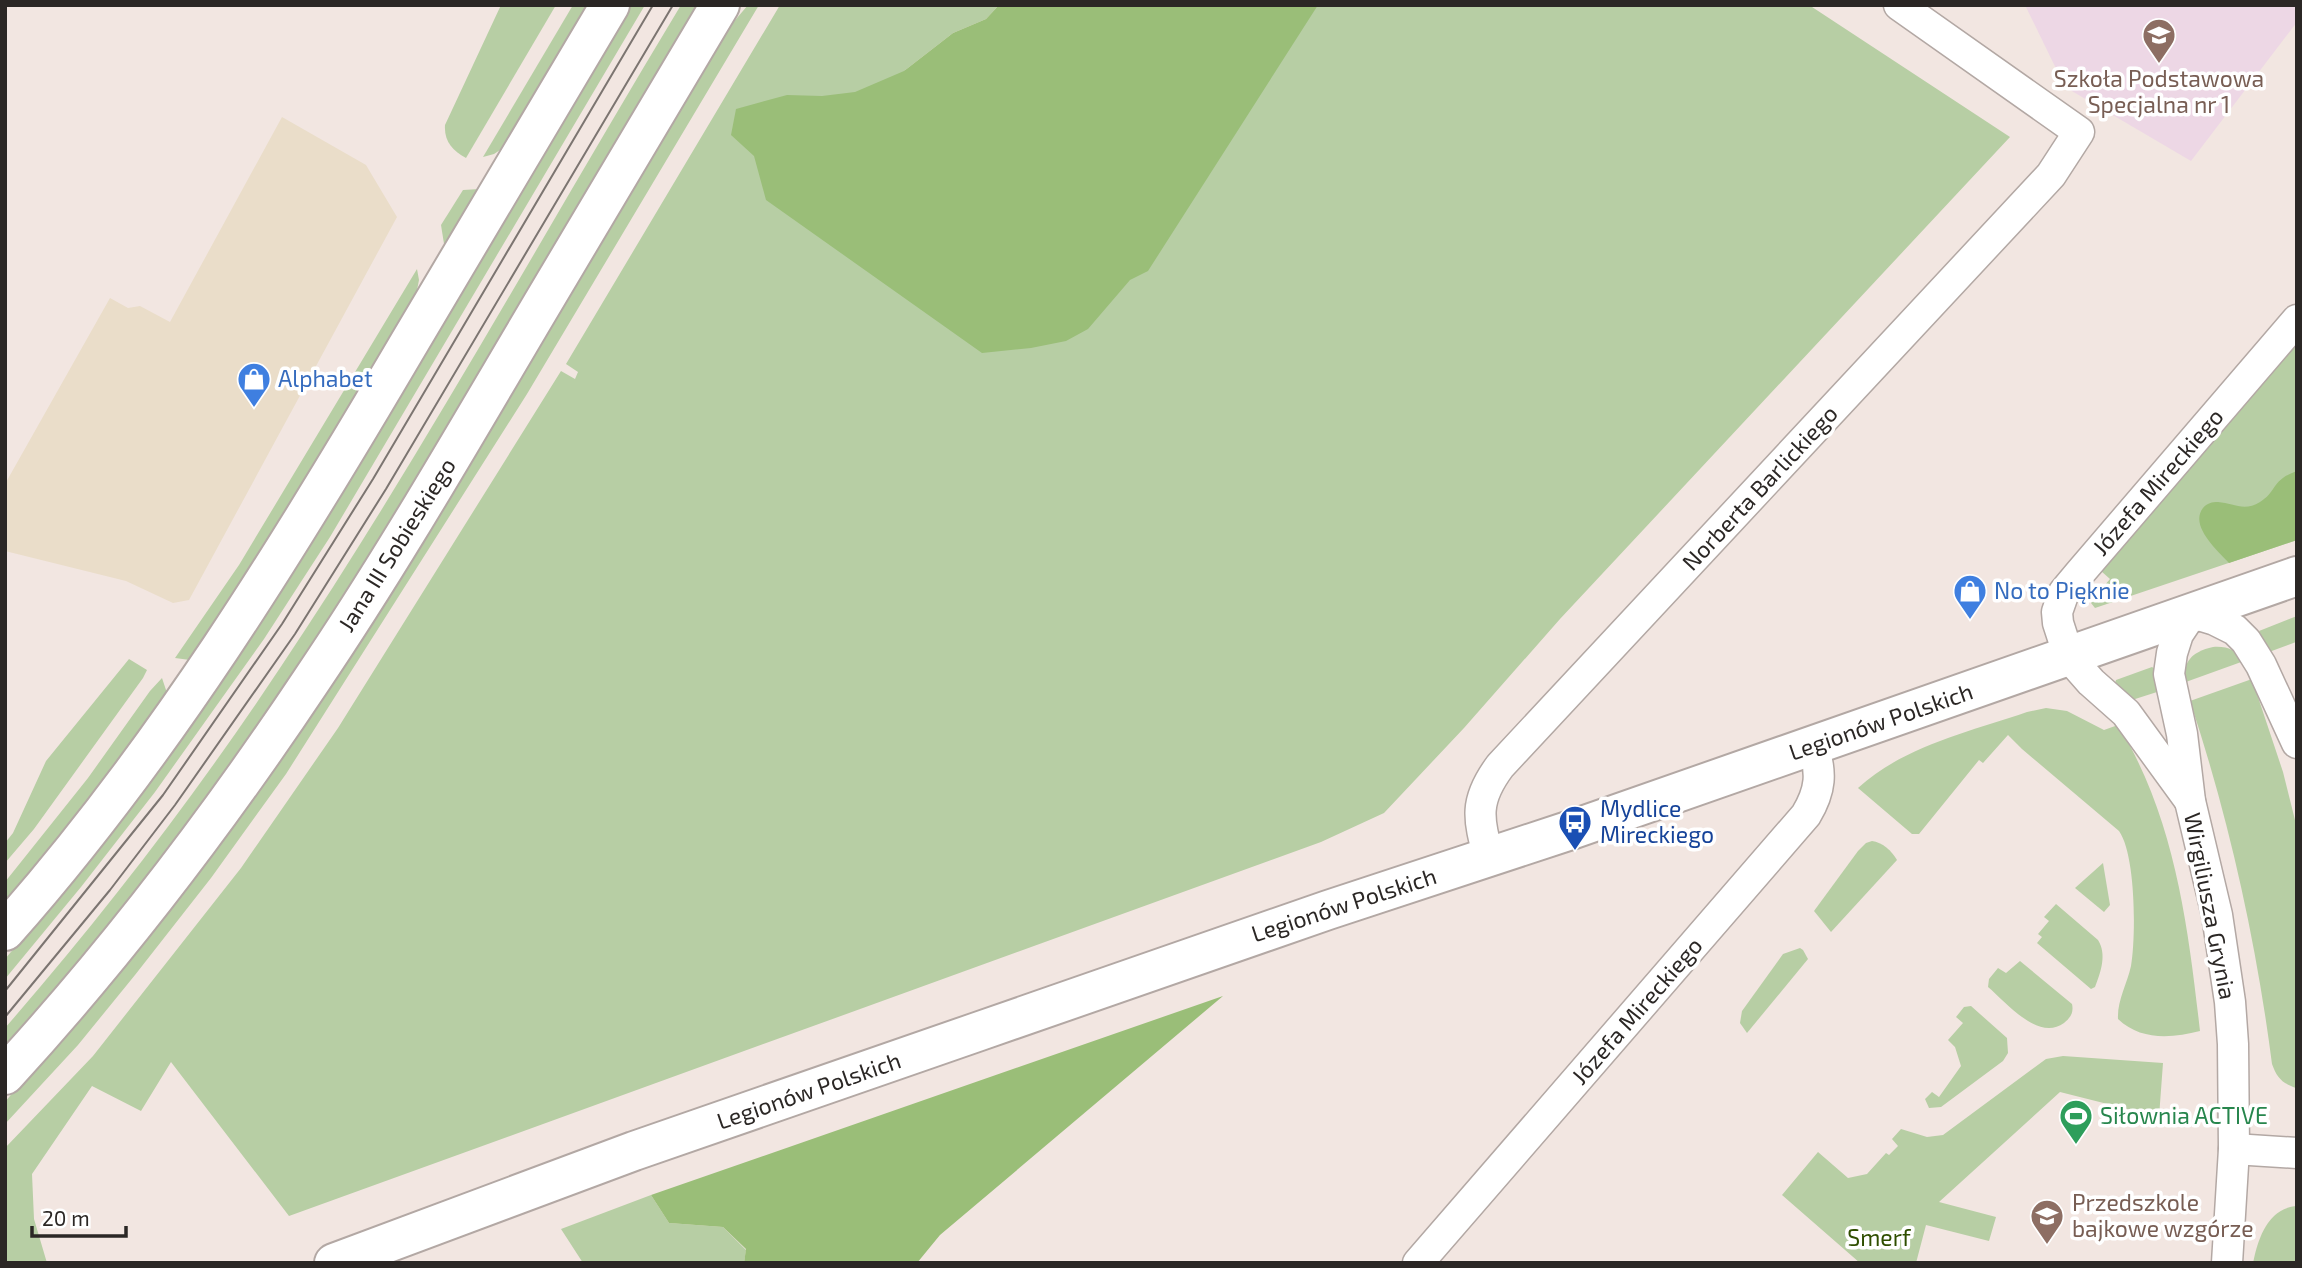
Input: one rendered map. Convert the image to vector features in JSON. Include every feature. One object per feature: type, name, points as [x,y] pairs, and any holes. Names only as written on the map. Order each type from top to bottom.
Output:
[{"type":"main road","points":[[5,931],[97,819],[260,589],[342,457],[610,5]]},
{"type":"main road","name":"Jana III Sobieskiego","points":[[15,1064],[106,957],[206,828],[312,680],[428,495],[720,5]]},
{"type":"main road","name":"Legionów Polskich","points":[[334,1263],[634,1152],[1015,1018],[1328,910],[1489,858],[2297,576]]},
{"type":"street","name":"Norberta Barlickiego","points":[[1489,858],[1480,826],[1480,811],[1487,785],[1500,766],[2051,175],[2078,132],[1899,5]]},
{"type":"street","name":"Józefa Mireckiego","points":[[2069,657],[2057,612],[2064,592],[2297,320]]},
{"type":"street","name":"Wirgiliusza Grynia","points":[[2192,613],[2178,634],[2169,674],[2182,734],[2190,801],[2217,915],[2225,962],[2233,1044],[2234,1149],[2227,1263]]},
{"type":"street","points":[[2192,613],[2235,630],[2246,640],[2261,665],[2297,743]]},
{"type":"street","name":"Wirgiliusza Grynia","points":[[2069,657],[2126,713],[2190,801]]},
{"type":"street","name":"Józefa Mireckiego","points":[[1418,1263],[1806,815],[1816,798],[1820,779],[1813,745]]},
{"type":"street","points":[[2234,1149],[2297,1153]]},
{"type":"shaded area","name":"Szkoła Podstawowa Specjalna nr 1","points":[[2025,5],[2297,5],[2297,22],[2191,161],[2065,87]]},
{"type":"shaded area","points":[[282,117],[366,165],[397,217],[189,600],[173,603],[126,581],[5,551],[5,484],[110,298],[128,308],[140,306],[170,322]]},
{"type":"green space","points":[[501,5],[556,5],[466,158],[450,144],[445,125]]},
{"type":"green space","points":[[573,5],[589,5],[506,146],[483,157]]},
{"type":"green space","points":[[630,5],[645,5],[330,537],[264,639],[155,792],[5,979],[5,959],[37,921],[424,354]]},
{"type":"green space","points":[[681,5],[700,5],[417,478],[319,636],[188,824],[5,1051],[5,1028],[79,941],[184,805],[335,584],[436,420]]},
{"type":"green space","points":[[748,5],[759,5],[527,394],[286,774],[211,878],[135,975],[78,1045],[5,1124],[5,1102],[28,1074],[720,38]]},
{"type":"green space","points":[[780,5],[999,5],[986,19],[953,33],[904,71],[1046,5],[1809,5],[2010,137],[1560,619],[1464,728],[1384,813],[1321,842],[289,1216],[171,1062],[141,1111],[92,1086],[32,1174],[34,1219],[47,1263],[5,1263],[5,1148],[93,1056],[241,868],[338,728],[561,371],[575,379],[578,372],[566,364]]},
{"type":"green space","points":[[999,5],[1318,5],[1148,271],[1130,280],[1088,329],[1066,341],[982,353],[766,200],[754,156],[731,135],[736,109],[787,95],[822,96],[855,92],[904,71],[953,33],[986,19]]},
{"type":"green space","points":[[480,189],[445,250],[441,225],[463,190]]},
{"type":"green space","points":[[417,269],[419,280],[415,300],[295,500],[190,660],[175,658],[239,565]]},
{"type":"green space","points":[[2297,342],[2297,540],[2095,608],[2092,600],[2110,579],[2101,571]]},
{"type":"green space","points":[[2297,471],[2297,540],[2229,563],[2202,530],[2200,515],[2203,508],[2216,502],[2244,507],[2254,505],[2265,498],[2283,478]]},
{"type":"green space","points":[[2297,616],[2296,642],[2269,652],[2259,631]]},
{"type":"green space","points":[[2213,647],[2231,650],[2244,661],[2183,683],[2190,659]]},
{"type":"green space","points":[[129,659],[147,670],[143,678],[34,829],[5,863],[5,843],[13,833],[46,761]]},
{"type":"green space","points":[[2152,667],[2155,669],[2157,692],[2132,700],[2115,683],[2116,680]]},
{"type":"green space","points":[[162,678],[167,693],[98,788],[5,904],[5,882],[88,778]]},
{"type":"green space","points":[[2252,679],[2283,772],[2297,828],[2296,1088],[2281,1079],[2272,1064],[2240,880],[2190,701]]},
{"type":"green space","points":[[2046,708],[2067,711],[2104,730],[2118,725],[2137,761],[2153,797],[2176,873],[2200,1031],[2157,1036],[2137,1031],[2118,1019],[2131,966],[2134,936],[2132,877],[2125,843],[2119,831],[2008,735],[1983,763],[1979,760],[1919,834],[1912,834],[1858,788],[1876,773],[1916,751],[1960,734]]},
{"type":"green space","points":[[1872,841],[1886,848],[1897,860],[1831,932],[1814,911],[1858,851]]},
{"type":"green space","points":[[2103,863],[2110,905],[2104,912],[2075,888]]},
{"type":"green space","points":[[2056,904],[2101,945],[2101,969],[2095,987],[2091,989],[2037,943],[2042,937],[2038,934],[2049,921],[2044,917]]},
{"type":"green space","points":[[1800,948],[1808,959],[1747,1033],[1740,1023],[1742,1011],[1783,954]]},
{"type":"green space","points":[[2020,961],[2072,1004],[2071,1015],[2064,1023],[2054,1028],[2033,1024],[1988,987],[1989,979],[1998,968],[2006,973]]},
{"type":"green space","points":[[1223,996],[940,1235],[917,1263],[744,1263],[746,1249],[723,1227],[669,1223],[651,1195]]},
{"type":"green space","points":[[1971,1006],[2007,1038],[2008,1053],[2003,1061],[1941,1107],[1929,1108],[1925,1099],[1932,1092],[1939,1097],[1961,1066],[1955,1047],[1948,1040],[1963,1023],[1956,1017],[1964,1007]]},
{"type":"green space","name":"Smerf","points":[[2063,1056],[2163,1063],[2159,1117],[2060,1092],[1939,1202],[1996,1217],[1989,1241],[1926,1225],[1916,1263],[1860,1263],[1782,1195],[1818,1152],[1848,1178],[1867,1174],[1886,1153],[1889,1155],[1898,1146],[1892,1139],[1901,1129],[1927,1137],[1943,1135],[2046,1059]]},
{"type":"green space","points":[[651,1195],[669,1223],[723,1227],[746,1250],[744,1263],[583,1263],[561,1229]]},
{"type":"green space","points":[[2297,1206],[2297,1263],[2253,1263],[2261,1235],[2272,1218],[2287,1208]]},
{"type":"tram line","points":[[5,991],[163,795],[282,624],[373,479],[653,5]]},
{"type":"tram line","points":[[5,1017],[110,890],[175,805],[295,634],[386,489],[673,5]]},
{"type":"place","name":"Szkoła Podstawowa Specjalna nr 1","points":[[2159,65]]},
{"type":"place","name":"Alphabet","points":[[254,409]]},
{"type":"place","name":"No to Pięknie","points":[[1970,621]]},
{"type":"place","name":"Mydlice Mireckiego","points":[[1575,852]]},
{"type":"place","name":"Siłownia ACTIVE","points":[[2076,1146]]},
{"type":"place","name":"Przedszkole bajkowe wzgórze","points":[[2047,1246]]}]
